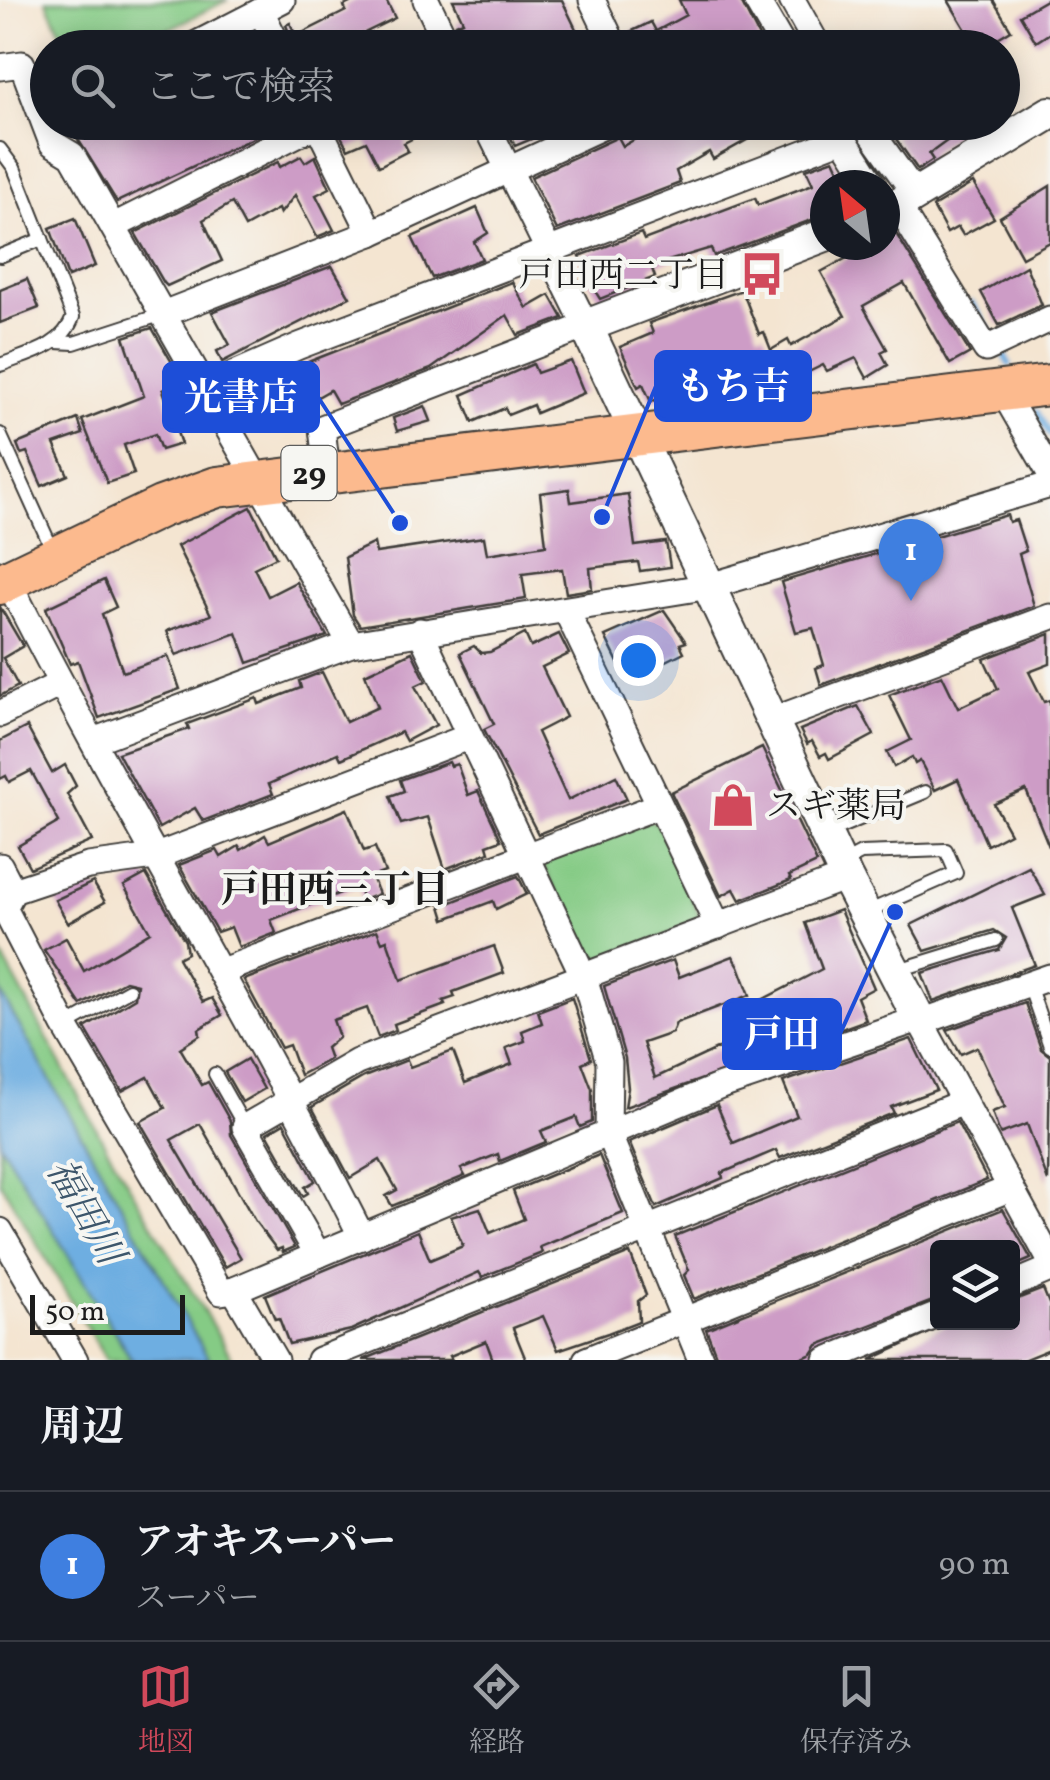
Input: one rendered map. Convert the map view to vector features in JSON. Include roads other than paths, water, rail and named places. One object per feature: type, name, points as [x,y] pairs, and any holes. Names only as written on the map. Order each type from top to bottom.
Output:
[{"type":"main road","name":"29","points":[[3,576],[56,558],[161,507],[217,486],[1050,385]]},
{"type":"street","points":[[426,0],[440,30]]},
{"type":"street","points":[[592,0],[606,30]]},
{"type":"street","points":[[756,0],[770,30]]},
{"type":"street","points":[[792,0],[809,30]]},
{"type":"street","points":[[223,30],[272,5],[276,30]]},
{"type":"street","points":[[0,67],[22,64],[30,83]]},
{"type":"street","points":[[1020,130],[1050,113]]},
{"type":"street","points":[[51,140],[72,155],[351,644]]},
{"type":"street","points":[[114,226],[283,140]]},
{"type":"street","points":[[325,140],[371,234]]},
{"type":"street","points":[[494,140],[586,326],[843,870],[1050,1260]]},
{"type":"street","points":[[163,314],[371,234],[573,140]]},
{"type":"street","points":[[203,388],[299,346],[549,252],[814,140]]},
{"type":"street","points":[[845,140],[867,170]]},
{"type":"street","points":[[870,140],[880,170]]},
{"type":"street","points":[[900,197],[1002,140]]},
{"type":"street","points":[[900,216],[986,349],[1050,319]]},
{"type":"street","points":[[327,471],[322,428],[810,241]]},
{"type":"street","points":[[1002,390],[1050,473]]},
{"type":"street","points":[[93,741],[351,644],[710,586],[1050,485]]},
{"type":"street","points":[[3,576],[154,857],[292,1099],[362,1237]]},
{"type":"street","points":[[566,610],[718,926]]},
{"type":"street","points":[[772,720],[1050,617]]},
{"type":"street","points":[[420,631],[584,977],[609,1062],[608,1133],[700,1360]]},
{"type":"street","points":[[0,714],[60,684]]},
{"type":"street","points":[[468,737],[154,857],[88,866],[13,891],[4,908],[66,1026],[221,1292],[234,1290],[721,1086],[1039,981]]},
{"type":"street","points":[[222,971],[658,806]]},
{"type":"street","points":[[0,866],[13,891]]},
{"type":"street","points":[[318,1255],[245,1126],[357,1062],[718,926],[843,870]]},
{"type":"street","points":[[319,1360],[964,1102]]},
{"type":"street","points":[[586,1360],[1011,1188]]},
{"type":"street","points":[[0,1231],[75,1360]]},
{"type":"street","points":[[1020,1281],[1050,1269]]},
{"type":"street","points":[[234,1290],[275,1360]]},
{"type":"street","points":[[826,1360],[930,1318]]},
{"type":"lane","points":[[0,149],[14,168],[73,317],[69,330],[56,342],[0,365]]},
{"type":"lane","points":[[0,256],[42,239]]},
{"type":"lane","points":[[56,342],[74,342],[163,314]]},
{"type":"lane","points":[[0,434],[56,558]]},
{"type":"lane","points":[[826,833],[925,792]]},
{"type":"lane","points":[[843,870],[862,853],[946,850],[956,873],[865,913]]},
{"type":"lane","points":[[895,971],[996,940]]},
{"type":"lane","points":[[1039,981],[1050,1046]]},
{"type":"lane","points":[[66,1026],[130,990]]},
{"type":"lane","points":[[215,1074],[245,1126]]},
{"type":"water","name":"福田川","points":[[0,992],[209,1360],[132,1360],[0,1143]]},
{"type":"waterway","points":[[972,303],[995,339]]},
{"type":"waterway","points":[[1001,350],[1009,364]]},
{"type":"waterway","points":[[1037,412],[1050,435]]},
{"type":"place","name":"戸田西二丁目","points":[[762,274]]},
{"type":"place","name":"もち吉","points":[[602,517]]},
{"type":"place","name":"光書店","points":[[400,523]]},
{"type":"place","name":"アオキスーパー","points":[[911,601]]},
{"type":"place","name":"スギ薬局","points":[[733,805]]},
{"type":"place","name":"戸田","points":[[895,912]]},
{"type":"district","name":"戸田西三丁目","points":[[335,889]]}]
